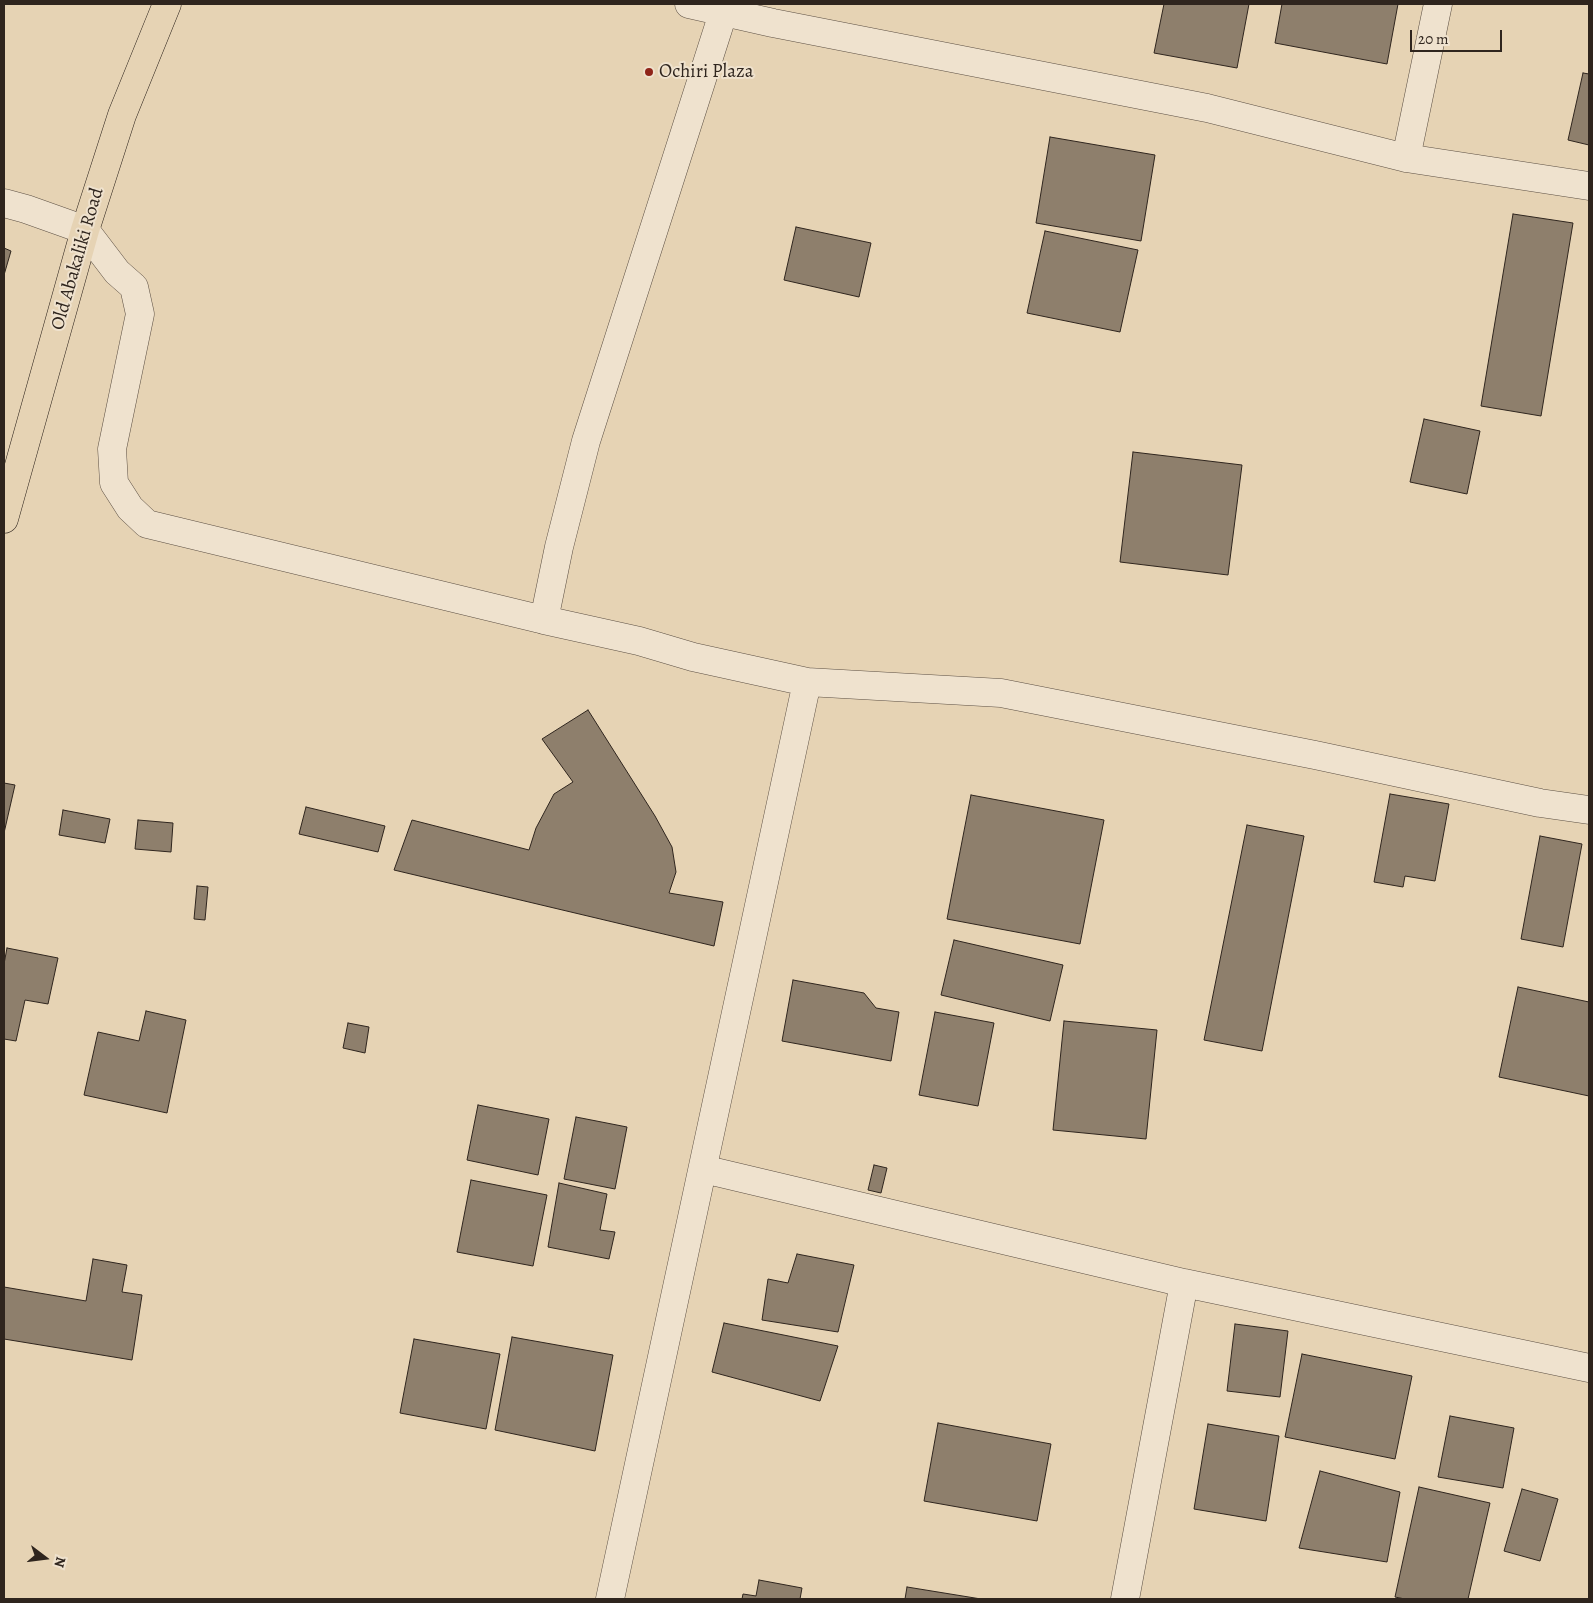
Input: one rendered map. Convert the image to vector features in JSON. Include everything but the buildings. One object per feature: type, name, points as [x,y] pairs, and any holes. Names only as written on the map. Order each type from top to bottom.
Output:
[{"type":"main road","name":"Old Abakaliki Road","points":[[4,520],[85,230],[122,115],[166,4]]},
{"type":"street","points":[[690,4],[725,8],[773,23],[1207,108],[1406,158],[1589,186]]},
{"type":"street","points":[[1406,158],[1438,4]]},
{"type":"street","points":[[544,620],[559,546],[586,441],[725,8]]},
{"type":"street","points":[[4,203],[85,230],[117,272],[134,287],[140,314],[112,449],[114,483],[130,508],[147,524],[544,620],[639,641],[693,657],[808,682],[1001,693],[1314,755],[1540,803],[1589,810]]},
{"type":"street","points":[[610,1599],[808,682]]},
{"type":"street","points":[[703,1169],[1184,1283],[1589,1368]]},
{"type":"street","points":[[1125,1599],[1184,1283]]},
{"type":"place","name":"Ochiri Plaza","points":[[649,72]]}]
